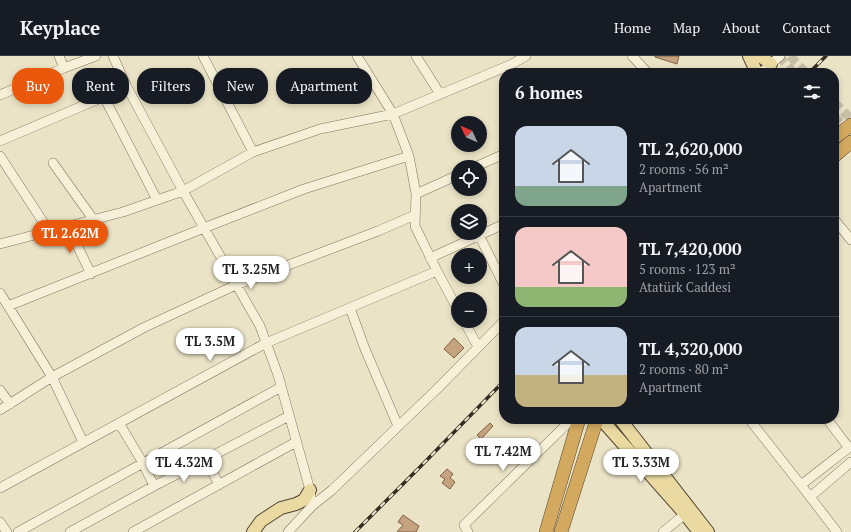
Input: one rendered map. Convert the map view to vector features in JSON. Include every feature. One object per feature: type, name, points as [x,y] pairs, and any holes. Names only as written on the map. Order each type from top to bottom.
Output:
[{"type":"highway","points":[[839,134],[851,125]]},
{"type":"highway","points":[[546,532],[578,424]]},
{"type":"highway","points":[[561,532],[595,424]]},
{"type":"main road","points":[[749,56],[755,68]]},
{"type":"main road","points":[[760,56],[775,60]]},
{"type":"main road","points":[[605,424],[685,514],[699,532]]},
{"type":"main road","points":[[624,424],[708,532]]},
{"type":"main road","points":[[253,532],[261,521],[281,508],[304,500],[310,490]]},
{"type":"street","points":[[59,56],[64,68],[96,56]]},
{"type":"street","points":[[113,56],[119,68]]},
{"type":"street","points":[[203,56],[253,152]]},
{"type":"street","points":[[357,56],[393,114],[408,156],[416,194],[415,226],[451,297]]},
{"type":"street","points":[[416,56],[440,94]]},
{"type":"street","points":[[513,68],[526,56]]},
{"type":"street","points":[[632,56],[643,68]]},
{"type":"street","points":[[767,68],[775,60]]},
{"type":"street","points":[[0,244],[123,212],[183,191],[253,152],[320,129],[393,114],[440,94],[499,74]]},
{"type":"street","points":[[0,94],[12,89]]},
{"type":"street","points":[[129,92],[260,326],[281,387],[310,490],[312,506]]},
{"type":"street","points":[[0,141],[87,104]]},
{"type":"street","points":[[108,104],[157,200]]},
{"type":"street","points":[[0,156],[48,231]]},
{"type":"street","points":[[8,306],[304,189],[408,156]]},
{"type":"street","points":[[487,162],[499,156]]},
{"type":"street","points":[[53,163],[93,219]]},
{"type":"street","points":[[416,194],[451,178]]},
{"type":"street","points":[[0,410],[52,377],[145,327],[236,285],[378,231],[415,215]]},
{"type":"street","points":[[839,225],[851,240]]},
{"type":"street","points":[[68,226],[91,274]]},
{"type":"street","points":[[487,232],[499,226]]},
{"type":"street","points":[[430,258],[469,240]]},
{"type":"street","points":[[482,240],[499,275]]},
{"type":"street","points":[[0,488],[266,343],[437,272]]},
{"type":"street","points":[[0,292],[52,377],[83,442]]},
{"type":"street","points":[[350,308],[365,349],[398,426]]},
{"type":"street","points":[[288,532],[312,506],[332,490],[437,389],[499,326]]},
{"type":"street","points":[[468,328],[478,347]]},
{"type":"street","points":[[18,532],[281,387]]},
{"type":"street","points":[[0,390],[10,404]]},
{"type":"street","points":[[70,532],[154,486],[289,416]]},
{"type":"street","points":[[119,423],[144,463],[154,486]]},
{"type":"street","points":[[468,532],[464,525],[567,424]]},
{"type":"street","points":[[754,424],[837,532]]},
{"type":"street","points":[[801,485],[850,447],[831,424]]},
{"type":"street","points":[[133,532],[296,442]]},
{"type":"street","points":[[206,459],[219,485]]},
{"type":"street","points":[[810,497],[851,462]]},
{"type":"street","points":[[663,532],[685,514]]},
{"type":"street","points":[[0,522],[7,532]]},
{"type":"building","points":[[655,56],[679,56],[677,64]]},
{"type":"building","points":[[454,338],[464,348],[454,358],[444,349]]},
{"type":"building","points":[[490,423],[493,426],[481,439],[477,435]]},
{"type":"building","points":[[474,445],[481,451],[473,460],[466,453]]},
{"type":"building","points":[[447,469],[453,474],[450,478],[455,482],[450,489],[442,483],[445,479],[440,476]]},
{"type":"building","points":[[403,515],[419,526],[416,532],[397,532],[403,525],[398,522]]},
{"type":"tunnel","points":[[779,56],[790,68]]},
{"type":"tunnel","points":[[790,56],[801,68]]},
{"type":"tunnel","points":[[839,107],[851,119]]},
{"type":"tunnel","points":[[839,121],[851,134]]},
{"type":"railway","points":[[814,68],[826,56]]},
{"type":"railway","points":[[355,532],[499,386]]}]
